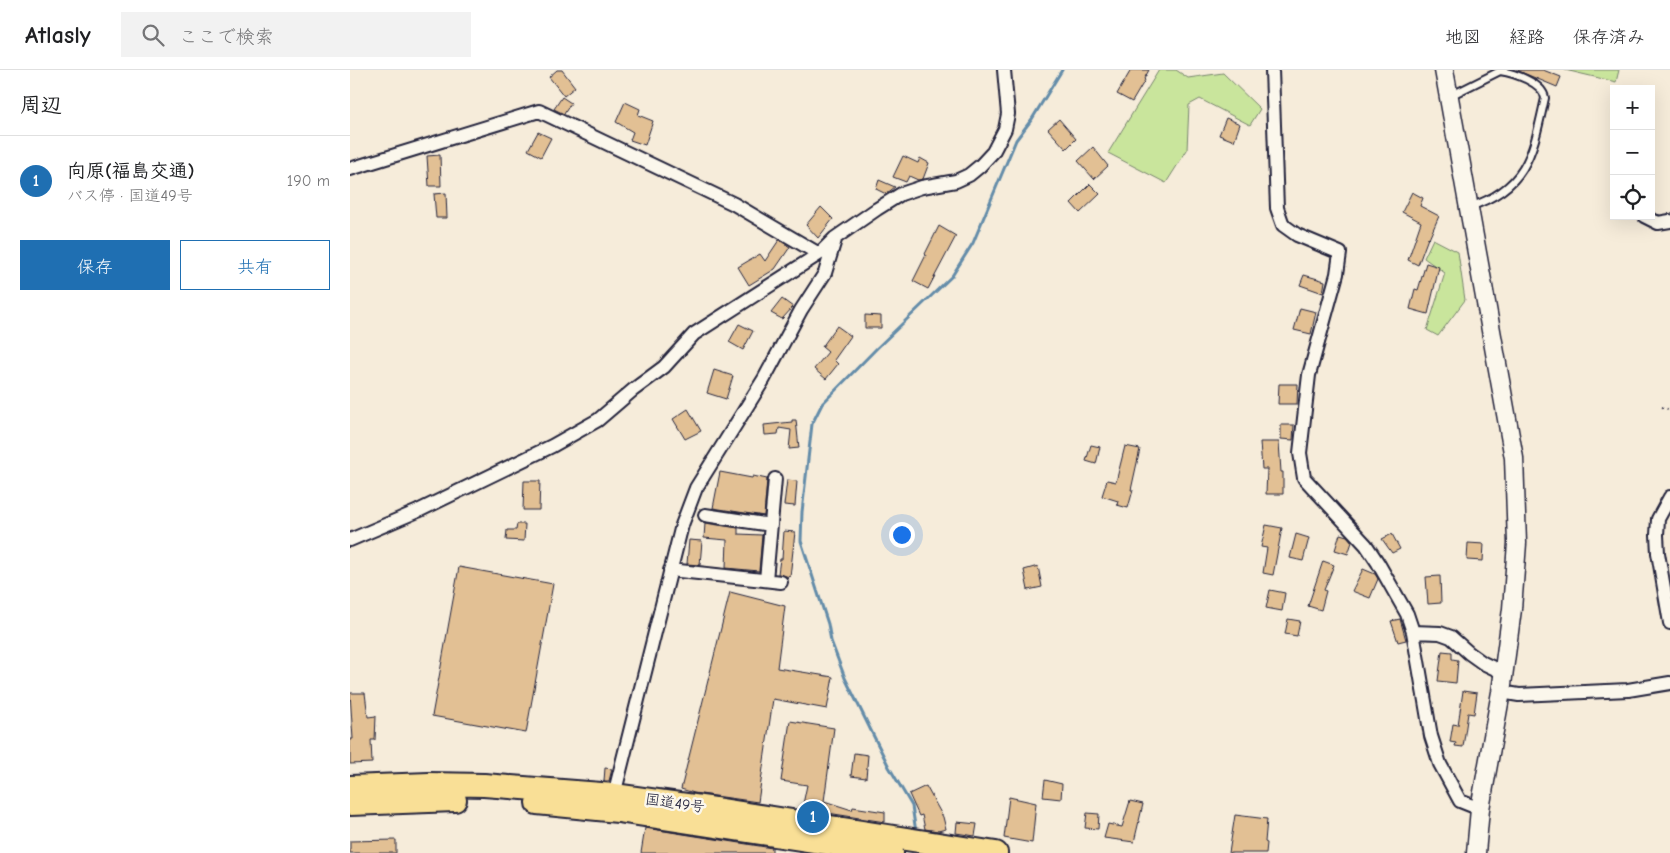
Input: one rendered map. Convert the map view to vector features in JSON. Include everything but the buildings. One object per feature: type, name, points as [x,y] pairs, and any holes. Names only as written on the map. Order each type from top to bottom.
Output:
[{"type":"highway","name":"国道49号","points":[[350,787],[430,784],[484,785],[614,795],[996,853]]},
{"type":"highway","name":"国道49号","points":[[350,804],[438,799],[553,805],[618,811],[887,853]]},
{"type":"street","points":[[350,540],[418,511],[552,446],[598,420],[664,367],[694,334],[819,254],[836,238],[877,208],[901,194],[922,187],[956,181],[969,175],[993,152],[1005,129],[1008,114],[1004,70]]},
{"type":"street","points":[[1272,70],[1277,208],[1282,225],[1297,235],[1340,253],[1337,274],[1308,383],[1300,454],[1304,478],[1366,545],[1407,614],[1413,632],[1427,706],[1430,736],[1440,764],[1460,801],[1480,809]]},
{"type":"street","points":[[1444,70],[1514,458],[1517,543],[1512,609],[1501,692],[1480,809],[1476,853]]},
{"type":"street","points":[[350,169],[539,110],[734,204],[819,254]]},
{"type":"street","points":[[1652,220],[1658,223],[1670,221]]},
{"type":"street","points":[[614,795],[682,525],[696,488],[764,379],[801,310],[824,273],[836,238]]},
{"type":"street","points":[[766,580],[775,479]]},
{"type":"street","points":[[1670,497],[1658,519],[1657,535],[1658,553],[1670,623]]},
{"type":"street","points":[[705,515],[771,525]]},
{"type":"street","points":[[670,570],[781,582]]},
{"type":"street","points":[[1413,632],[1440,633],[1451,637],[1476,658],[1504,673]]},
{"type":"street","points":[[1501,692],[1519,695],[1628,690],[1670,683]]},
{"type":"lane","points":[[1449,97],[1468,89],[1500,71],[1528,81],[1541,88],[1545,93],[1538,133],[1522,173],[1500,193],[1485,202],[1468,207]]},
{"type":"path","points":[[1662,407],[1670,410]]},
{"type":"green space","points":[[1159,70],[1176,70],[1188,78],[1223,73],[1260,109],[1250,125],[1200,99],[1189,105],[1187,150],[1166,183],[1108,153]]},
{"type":"green space","points":[[1565,70],[1619,70],[1616,82]]},
{"type":"green space","points":[[1433,239],[1458,252],[1465,300],[1438,336],[1427,330],[1445,273],[1424,258]]},
{"type":"waterway","points":[[916,832],[912,806],[889,767],[845,678],[831,641],[828,624],[801,541],[802,512],[812,424],[822,404],[952,276],[973,243],[1016,140],[1032,119],[1062,70]]},
{"type":"place","name":"向原(福島交通)","points":[[813,817]]}]
